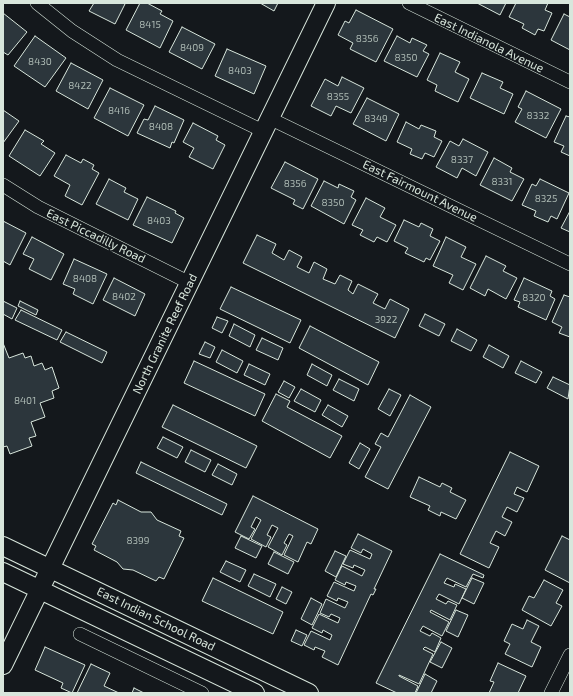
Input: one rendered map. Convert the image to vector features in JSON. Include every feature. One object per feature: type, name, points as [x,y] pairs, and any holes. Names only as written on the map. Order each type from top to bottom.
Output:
[{"type":"street","name":"East Fairmount Avenue","points":[[37,3],[72,31],[117,60],[266,124],[570,264]]},
{"type":"street","name":"North Granite Reef Road","points":[[3,665],[326,3]]},
{"type":"street","name":"East Indianola Avenue","points":[[409,3],[570,82]]},
{"type":"street","name":"East Piccadilly Road","points":[[3,186],[38,207],[190,283]]},
{"type":"street","name":"East Indian School Road","points":[[3,546],[310,693]]},
{"type":"street","name":"East Indian School Road","points":[[3,572],[255,693]]},
{"type":"street","name":"East Indian School Road","points":[[98,642],[108,622]]},
{"type":"street","points":[[80,634],[202,693]]},
{"type":"street","points":[[551,693],[570,655]]},
{"type":"building","points":[[94,3],[125,4],[115,24],[89,11]]},
{"type":"building","points":[[140,3],[147,3],[162,11],[160,14],[173,21],[160,48],[126,30]]},
{"type":"building","points":[[260,3],[278,3],[274,11]]},
{"type":"building","points":[[477,3],[506,3],[500,15]]},
{"type":"building","points":[[516,3],[548,3],[545,10],[552,13],[544,31],[538,29],[535,35],[522,28],[524,24],[509,17]]},
{"type":"building","points":[[356,10],[393,29],[376,62],[350,49],[353,43],[338,35],[345,21],[349,23]]},
{"type":"building","points":[[3,13],[27,32],[8,55],[3,52]]},
{"type":"building","points":[[564,14],[570,17],[570,50],[551,40]]},
{"type":"building","points":[[182,27],[215,44],[202,69],[169,52]]},
{"type":"building","points":[[35,36],[66,58],[45,87],[14,66]]},
{"type":"building","points":[[397,36],[410,43],[412,38],[427,45],[423,51],[429,54],[417,77],[384,61]]},
{"type":"building","points":[[227,49],[266,66],[254,94],[215,76]]},
{"type":"building","points":[[440,53],[460,62],[455,72],[469,79],[458,102],[435,91],[437,85],[427,80]]},
{"type":"building","points":[[71,63],[103,80],[88,109],[56,91]]},
{"type":"building","points":[[482,73],[503,82],[500,88],[513,94],[504,114],[470,98]]},
{"type":"building","points":[[342,77],[364,88],[351,113],[336,106],[331,116],[311,106],[325,79],[338,86]]},
{"type":"building","points":[[110,88],[144,105],[128,136],[94,118]]},
{"type":"building","points":[[526,91],[561,109],[546,138],[515,122],[522,109],[518,107]]},
{"type":"building","points":[[367,98],[399,114],[386,141],[353,124]]},
{"type":"building","points":[[155,106],[184,120],[174,143],[172,142],[170,148],[137,133],[144,119],[148,120]]},
{"type":"building","points":[[3,110],[19,121],[3,143]]},
{"type":"building","points":[[566,116],[570,117],[570,156],[561,152],[564,146],[554,142]]},
{"type":"building","points":[[406,122],[419,129],[421,125],[436,131],[434,137],[442,141],[434,157],[425,153],[422,159],[410,154],[412,149],[397,142]]},
{"type":"building","points":[[193,123],[218,136],[216,140],[225,145],[213,169],[189,157],[194,148],[183,142]]},
{"type":"building","points":[[25,130],[44,141],[41,144],[55,153],[40,176],[9,156]]},
{"type":"building","points":[[463,139],[488,152],[476,176],[462,168],[457,178],[436,167],[450,141],[459,146]]},
{"type":"building","points":[[66,155],[81,163],[83,159],[94,165],[92,169],[99,173],[82,205],[65,196],[70,185],[54,176]]},
{"type":"building","points":[[494,158],[512,168],[510,172],[524,179],[512,201],[480,185]]},
{"type":"building","points":[[285,162],[318,179],[303,209],[293,204],[295,200],[271,188]]},
{"type":"building","points":[[109,179],[126,188],[124,192],[138,199],[128,220],[96,204]]},
{"type":"building","points":[[540,179],[569,193],[557,219],[551,216],[548,222],[534,216],[536,211],[522,205],[532,184],[536,186]]},
{"type":"building","points":[[324,181],[338,188],[339,184],[354,191],[351,197],[356,200],[344,224],[311,206]]},
{"type":"building","points":[[147,197],[176,211],[175,213],[184,218],[172,243],[133,225]]},
{"type":"building","points":[[366,198],[385,208],[380,217],[396,225],[387,242],[377,237],[374,242],[360,235],[363,230],[352,225]]},
{"type":"building","points":[[570,211],[570,232],[561,228]]},
{"type":"building","points":[[404,220],[419,227],[421,223],[433,229],[430,236],[440,241],[430,260],[426,258],[424,262],[405,253],[408,248],[394,241]]},
{"type":"building","points":[[3,221],[26,233],[10,265],[3,261]]},
{"type":"building","points":[[257,235],[276,244],[272,253],[284,260],[289,250],[302,257],[297,267],[309,273],[314,262],[327,269],[323,279],[335,284],[340,275],[352,281],[348,290],[353,294],[358,284],[378,294],[373,303],[385,309],[390,299],[409,309],[395,338],[243,263]]},
{"type":"building","points":[[32,237],[64,254],[51,280],[29,269],[34,259],[23,254]]},
{"type":"building","points":[[446,237],[466,247],[461,257],[476,264],[463,290],[449,283],[453,275],[433,266]]},
{"type":"building","points":[[486,256],[506,266],[503,271],[517,278],[506,299],[488,289],[485,296],[470,288]]},
{"type":"building","points":[[74,259],[107,274],[93,304],[73,294],[75,289],[63,284]]},
{"type":"building","points":[[114,278],[145,294],[135,316],[103,300]]},
{"type":"building","points":[[524,278],[552,291],[550,296],[555,299],[546,320],[518,307],[520,302],[514,300]]},
{"type":"building","points":[[231,287],[301,320],[290,343],[220,309]]},
{"type":"building","points":[[564,295],[570,297],[570,337],[559,333],[562,327],[552,322]]},
{"type":"building","points":[[3,301],[17,308],[12,319],[3,314]]},
{"type":"building","points":[[20,301],[38,310],[36,315],[18,306]]},
{"type":"building","points":[[21,310],[62,330],[57,340],[15,320]]},
{"type":"building","points":[[425,314],[445,324],[439,336],[419,326]]},
{"type":"building","points":[[217,317],[228,321],[222,333],[212,328]]},
{"type":"building","points":[[234,324],[255,335],[250,347],[229,336]]},
{"type":"building","points":[[310,326],[379,362],[368,385],[299,348]]},
{"type":"building","points":[[457,329],[477,340],[471,351],[451,341]]},
{"type":"building","points":[[66,332],[107,352],[102,363],[60,342]]},
{"type":"building","points":[[262,338],[283,348],[278,360],[256,350]]},
{"type":"building","points":[[205,342],[215,347],[210,358],[199,354]]},
{"type":"building","points":[[3,343],[9,358],[23,353],[25,358],[31,356],[34,366],[42,363],[45,370],[52,367],[59,388],[52,391],[54,398],[40,403],[45,417],[31,422],[36,436],[29,438],[32,446],[10,454],[7,446],[3,447]]},
{"type":"building","points":[[489,345],[509,356],[503,368],[483,357]]},
{"type":"building","points":[[222,350],[243,361],[237,373],[216,362]]},
{"type":"building","points":[[194,361],[265,394],[255,416],[184,383]]},
{"type":"building","points":[[521,361],[542,372],[536,383],[515,373]]},
{"type":"building","points":[[249,364],[270,374],[265,385],[244,375]]},
{"type":"building","points":[[312,364],[332,375],[327,386],[307,375]]},
{"type":"building","points":[[553,377],[570,385],[568,399],[547,388]]},
{"type":"building","points":[[339,379],[359,389],[354,401],[333,390]]},
{"type":"building","points":[[284,381],[295,387],[289,398],[278,392]]},
{"type":"building","points":[[301,389],[321,400],[315,412],[294,401]]},
{"type":"building","points":[[389,389],[401,395],[390,416],[378,409]]},
{"type":"building","points":[[276,394],[290,401],[287,407],[342,436],[330,458],[262,421]]},
{"type":"building","points":[[410,395],[431,407],[388,489],[365,477],[381,447],[375,444],[381,433],[388,437]]},
{"type":"building","points":[[173,405],[257,446],[246,468],[162,427]]},
{"type":"building","points":[[328,405],[348,416],[342,427],[322,415]]},
{"type":"building","points":[[163,437],[183,447],[177,458],[157,448]]},
{"type":"building","points":[[360,443],[370,449],[359,469],[349,463]]},
{"type":"building","points":[[191,450],[211,460],[205,472],[185,462]]},
{"type":"building","points":[[510,452],[539,466],[527,492],[517,487],[514,494],[524,498],[517,512],[507,507],[502,517],[512,522],[505,536],[496,531],[490,543],[499,547],[489,568],[460,554]]},
{"type":"building","points":[[141,462],[227,504],[222,515],[136,473]]},
{"type":"building","points":[[218,464],[237,474],[232,485],[212,475]]},
{"type":"building","points":[[419,477],[440,487],[442,483],[452,488],[450,492],[466,500],[456,519],[441,512],[440,516],[428,510],[430,506],[410,497]]},
{"type":"building","points":[[253,496],[318,529],[311,544],[307,542],[298,562],[284,555],[293,536],[289,534],[284,543],[287,545],[282,555],[268,547],[278,528],[272,525],[267,535],[271,537],[266,547],[251,539],[261,520],[256,517],[251,527],[255,529],[249,539],[235,532]]},
{"type":"building","points":[[118,500],[141,512],[151,512],[157,520],[181,531],[179,536],[184,538],[164,579],[159,577],[156,581],[133,570],[123,569],[117,562],[94,550],[96,546],[92,544],[113,503],[116,505]]},
{"type":"building","points":[[358,534],[392,551],[374,589],[376,589],[373,595],[371,594],[338,665],[322,657],[325,651],[315,647],[314,650],[304,645],[311,631],[330,640],[332,635],[323,630],[322,633],[312,628],[319,614],[338,623],[340,618],[331,614],[329,617],[320,613],[326,599],[345,608],[348,602],[338,598],[337,601],[327,596],[334,582],[354,591],[356,586],[346,582],[345,585],[335,580],[342,566],[362,576],[365,570],[354,565],[353,568],[343,564],[350,550],[370,559],[372,554],[363,549],[361,553],[351,548]]},
{"type":"building","points":[[241,536],[262,546],[256,558],[235,548]]},
{"type":"building","points":[[562,536],[570,540],[570,583],[545,570]]},
{"type":"building","points":[[335,551],[346,556],[336,577],[325,571]]},
{"type":"building","points":[[274,552],[294,562],[288,574],[268,564]]},
{"type":"building","points":[[440,554],[484,575],[483,578],[473,574],[466,587],[447,578],[444,583],[454,587],[455,584],[466,589],[459,604],[439,594],[436,599],[446,604],[448,601],[457,605],[450,620],[431,610],[430,612],[449,622],[442,636],[423,626],[420,631],[430,636],[432,633],[441,638],[435,652],[425,647],[423,649],[433,654],[419,684],[399,675],[418,686],[415,693],[397,693],[376,683]]},
{"type":"building","points":[[226,561],[246,570],[240,582],[220,572]]},
{"type":"building","points":[[254,574],[276,584],[270,597],[248,586]]},
{"type":"building","points":[[213,578],[283,612],[273,634],[202,601]]},
{"type":"building","points":[[472,578],[484,583],[474,604],[462,598]]},
{"type":"building","points":[[544,580],[563,590],[556,603],[562,606],[551,626],[522,610],[529,596],[534,598]]},
{"type":"building","points":[[282,587],[292,592],[286,604],[276,599]]},
{"type":"building","points":[[311,598],[322,604],[312,625],[301,619]]},
{"type":"building","points":[[456,610],[468,615],[458,637],[446,631]]},
{"type":"building","points":[[527,620],[539,626],[531,642],[541,647],[532,667],[505,654],[510,644],[504,641],[512,624],[523,629]]},
{"type":"building","points":[[296,630],[307,635],[302,646],[291,641]]},
{"type":"building","points":[[441,642],[452,648],[442,668],[430,662]]},
{"type":"building","points":[[45,647],[85,665],[72,693],[61,688],[63,683],[35,670]]},
{"type":"building","points":[[498,663],[526,676],[518,693],[489,693],[494,682],[490,681]]},
{"type":"building","points":[[91,664],[110,673],[104,686],[119,693],[77,693]]},
{"type":"building","points":[[425,674],[437,681],[431,693],[416,693]]},
{"type":"building","points":[[134,688],[144,693],[132,693]]}]
